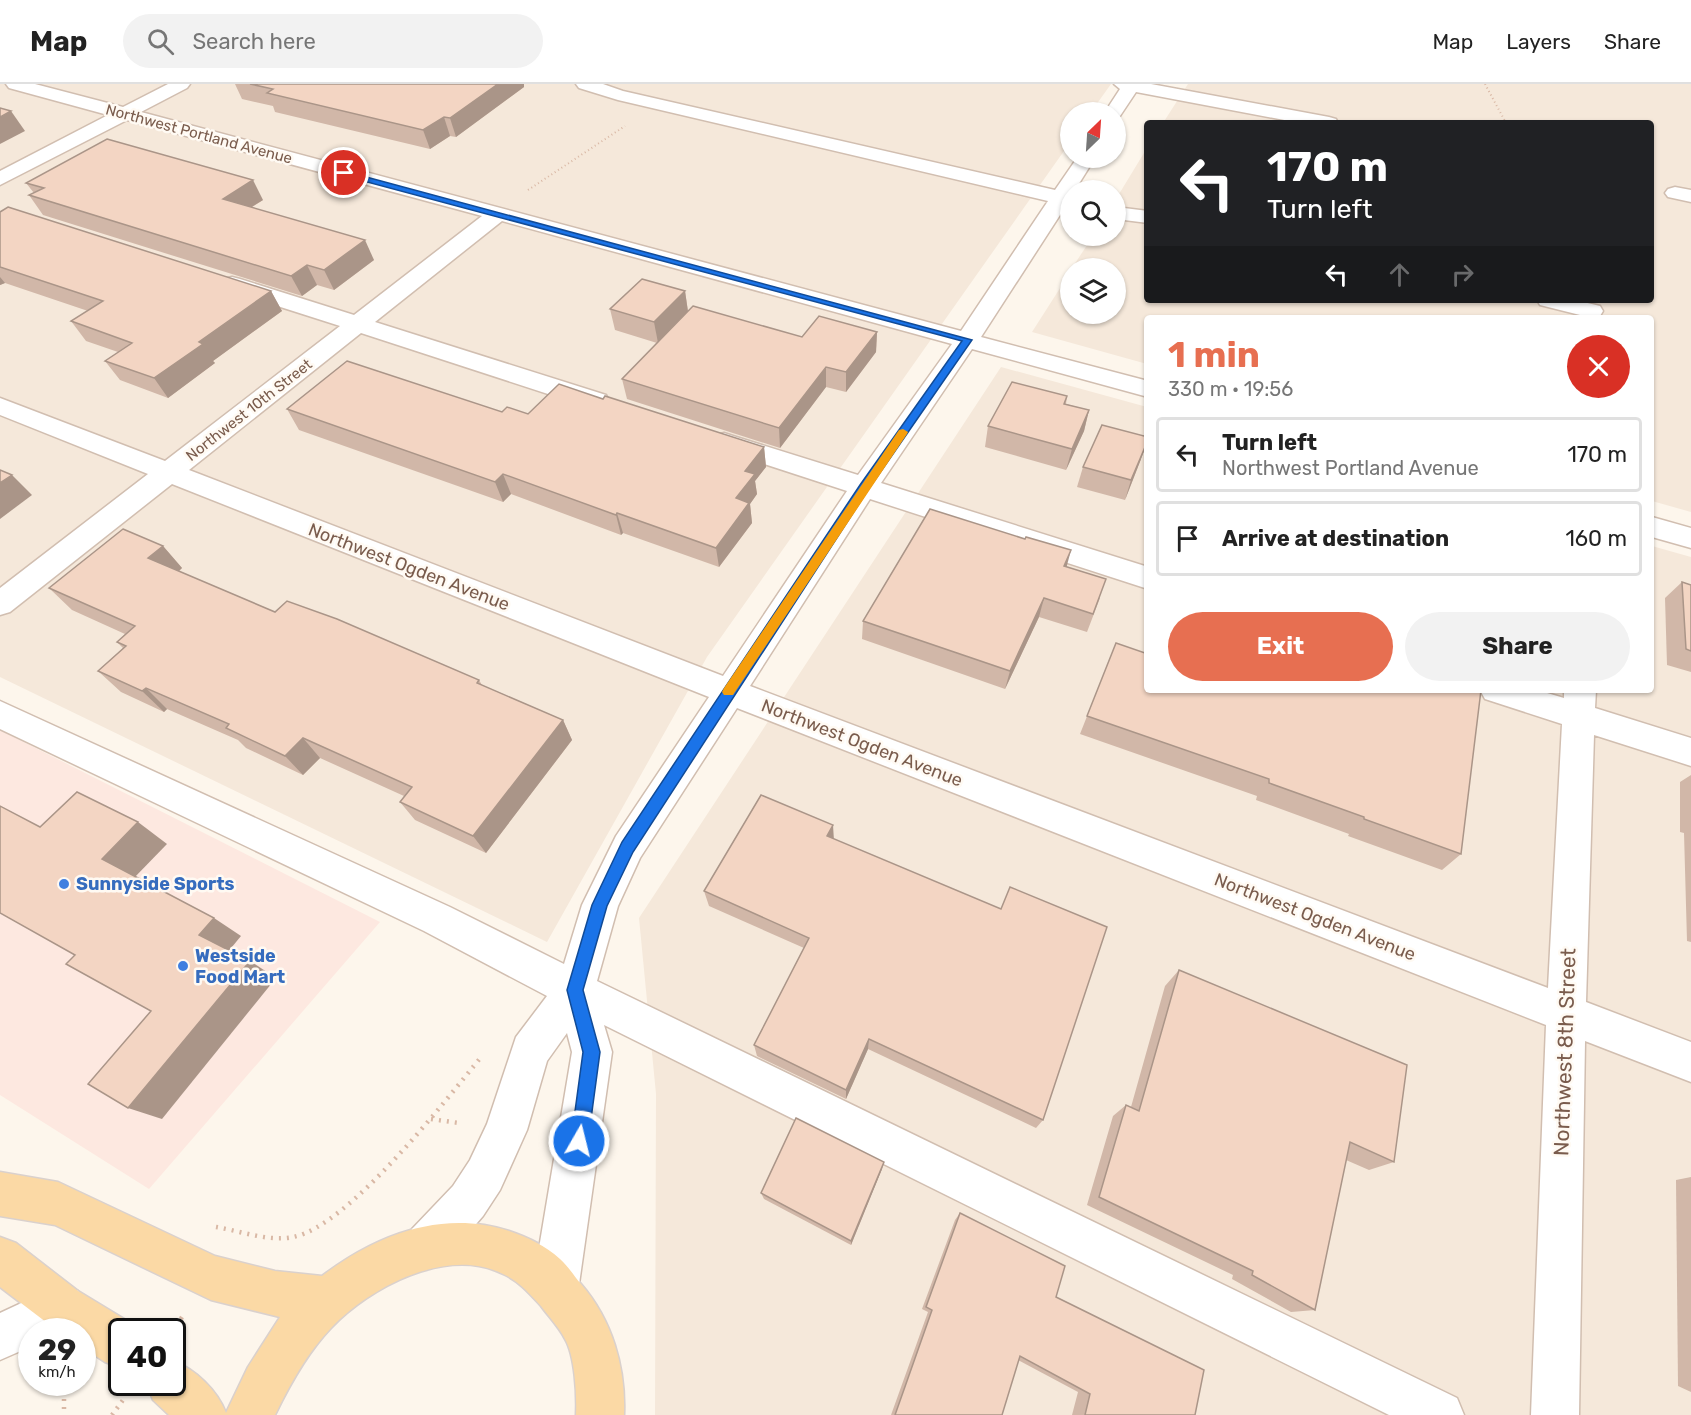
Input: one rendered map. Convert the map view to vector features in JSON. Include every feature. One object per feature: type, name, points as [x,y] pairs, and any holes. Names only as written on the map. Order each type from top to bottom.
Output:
[{"type":"main road","points":[[0,1194],[58,1204],[211,1277],[275,1294],[328,1299]]},
{"type":"main road","points":[[250,1415],[262,1387],[292,1339],[328,1299],[376,1264],[428,1245],[457,1242],[485,1244],[511,1252],[535,1265],[556,1284],[588,1334],[601,1400],[600,1415]]},
{"type":"main road","points":[[0,1259],[62,1307],[108,1336]]},
{"type":"main road","points":[[183,1396],[203,1415]]},
{"type":"street","name":"Northwest Portland Avenue","points":[[15,84],[1144,388]]},
{"type":"street","points":[[0,179],[181,84]]},
{"type":"street","points":[[585,84],[657,105],[1060,202]]},
{"type":"street","points":[[1119,102],[1129,84],[1314,120]]},
{"type":"street","points":[[428,1245],[468,1201],[484,1175],[506,1130],[530,1051],[575,990],[600,905],[628,847],[864,487],[1060,207]]},
{"type":"street","points":[[1126,214],[1144,216]]},
{"type":"street","name":"Northwest 10th Street","points":[[0,604],[497,215]]},
{"type":"street","points":[[210,277],[615,407]]},
{"type":"street","points":[[1561,303],[1592,310]]},
{"type":"street","name":"Northwest Ogden Avenue","points":[[0,406],[729,692],[1691,1062]]},
{"type":"street","points":[[705,436],[1144,577]]},
{"type":"street","points":[[1654,528],[1691,538]]},
{"type":"street","points":[[1515,693],[1579,703],[1691,752]]},
{"type":"street","name":"Northwest 8th Street","points":[[1555,1415],[1566,1013],[1579,703]]},
{"type":"street","points":[[0,714],[437,919],[575,990],[1440,1415]]},
{"type":"street","points":[[556,1284],[592,1052],[575,990]]},
{"type":"street","points":[[0,1337],[62,1307]]},
{"type":"path","points":[[1485,84],[1504,120]]},
{"type":"path","points":[[497,215],[517,197],[657,105]]},
{"type":"path","points":[[244,1231],[257,1236],[291,1238],[324,1225],[348,1205],[431,1119],[486,1050]]},
{"type":"path","points":[[64,1396],[64,1415]]},
{"type":"shaded area","points":[[0,84],[1111,84],[1098,102],[1060,102],[1060,157],[707,657],[547,942],[0,677]]},
{"type":"shaded area","points":[[1188,84],[1691,84],[1691,512],[1654,502],[1654,315],[1144,315],[1144,363],[1032,332],[1060,288],[1060,324],[1126,324],[1126,258],[1079,258],[1086,246],[1126,246],[1126,183],[1144,153],[1144,303],[1654,303],[1654,120],[1165,120]]},
{"type":"shaded area","points":[[1001,367],[1144,406],[1144,693],[1654,693],[1654,547],[1691,557],[1691,1415],[655,1415],[656,1094],[639,918]]},
{"type":"shaded area","points":[[0,730],[380,922],[149,1189],[0,1095]]},
{"type":"building","points":[[250,84],[498,84],[450,118],[444,117],[423,130],[267,93],[273,89]]},
{"type":"building","points":[[0,108],[11,111],[0,117]]},
{"type":"building","points":[[107,139],[253,180],[223,199],[365,240],[324,270],[307,265],[291,276],[29,195],[44,188],[26,183]]},
{"type":"building","points":[[8,207],[271,291],[199,342],[203,344],[154,378],[105,361],[132,343],[71,321],[103,301],[0,267],[0,212]]},
{"type":"building","points":[[642,279],[685,291],[654,322],[610,309]]},
{"type":"building","points":[[693,306],[802,337],[819,316],[877,332],[846,372],[826,367],[779,428],[622,379]]},
{"type":"building","points":[[347,361],[502,412],[507,407],[528,414],[559,384],[603,399],[605,396],[764,447],[745,471],[755,474],[736,498],[749,503],[716,548],[503,474],[495,482],[287,409]]},
{"type":"building","points":[[1012,382],[1067,396],[1064,404],[1089,410],[1072,449],[988,426]]},
{"type":"building","points":[[1102,425],[1144,436],[1144,449],[1131,480],[1083,467]]},
{"type":"building","points":[[0,470],[12,475],[0,483]]},
{"type":"building","points":[[930,509],[1025,539],[1026,537],[1071,550],[1064,566],[1106,579],[1093,614],[1044,598],[1010,671],[863,621]]},
{"type":"building","points":[[123,529],[163,546],[148,558],[275,612],[287,601],[337,619],[479,680],[477,683],[563,720],[473,836],[400,802],[412,787],[303,738],[285,756],[226,728],[229,724],[146,688],[142,691],[98,671],[126,646],[117,642],[135,626],[49,588]]},
{"type":"building","points":[[1682,582],[1691,585],[1691,651],[1686,649]]},
{"type":"building","points":[[1116,643],[1144,653],[1144,693],[1481,693],[1461,854],[1269,783],[1269,779],[1087,716]]},
{"type":"building","points":[[77,792],[138,822],[102,859],[214,918],[199,935],[250,961],[128,1108],[88,1084],[151,1011],[66,964],[75,955],[0,913],[0,806],[40,827]]},
{"type":"building","points":[[761,795],[833,825],[827,836],[1001,909],[1010,887],[1107,927],[1043,1120],[869,1039],[846,1090],[754,1045],[809,938],[704,891]]},
{"type":"building","points":[[1179,970],[1407,1065],[1394,1162],[1350,1142],[1315,1310],[1252,1275],[1253,1271],[1099,1197],[1126,1105],[1139,1111]]},
{"type":"building","points":[[796,1118],[884,1162],[851,1241],[761,1193]]},
{"type":"building","points":[[960,1213],[1065,1266],[1056,1297],[1204,1370],[1195,1415],[1085,1415],[1090,1394],[1020,1356],[1002,1415],[895,1415],[932,1310],[926,1307]]},
{"type":"slow traffic","points":[[729,692],[864,487],[903,432]]},
{"type":"place","name":"Sunnyside Sports","points":[[64,884]]},
{"type":"place","name":"Westside Food Mart","points":[[183,966]]},
{"type":"route","points":[[344,173],[968,340],[864,487],[628,847],[600,905],[575,990],[592,1052],[579,1141]]}]
